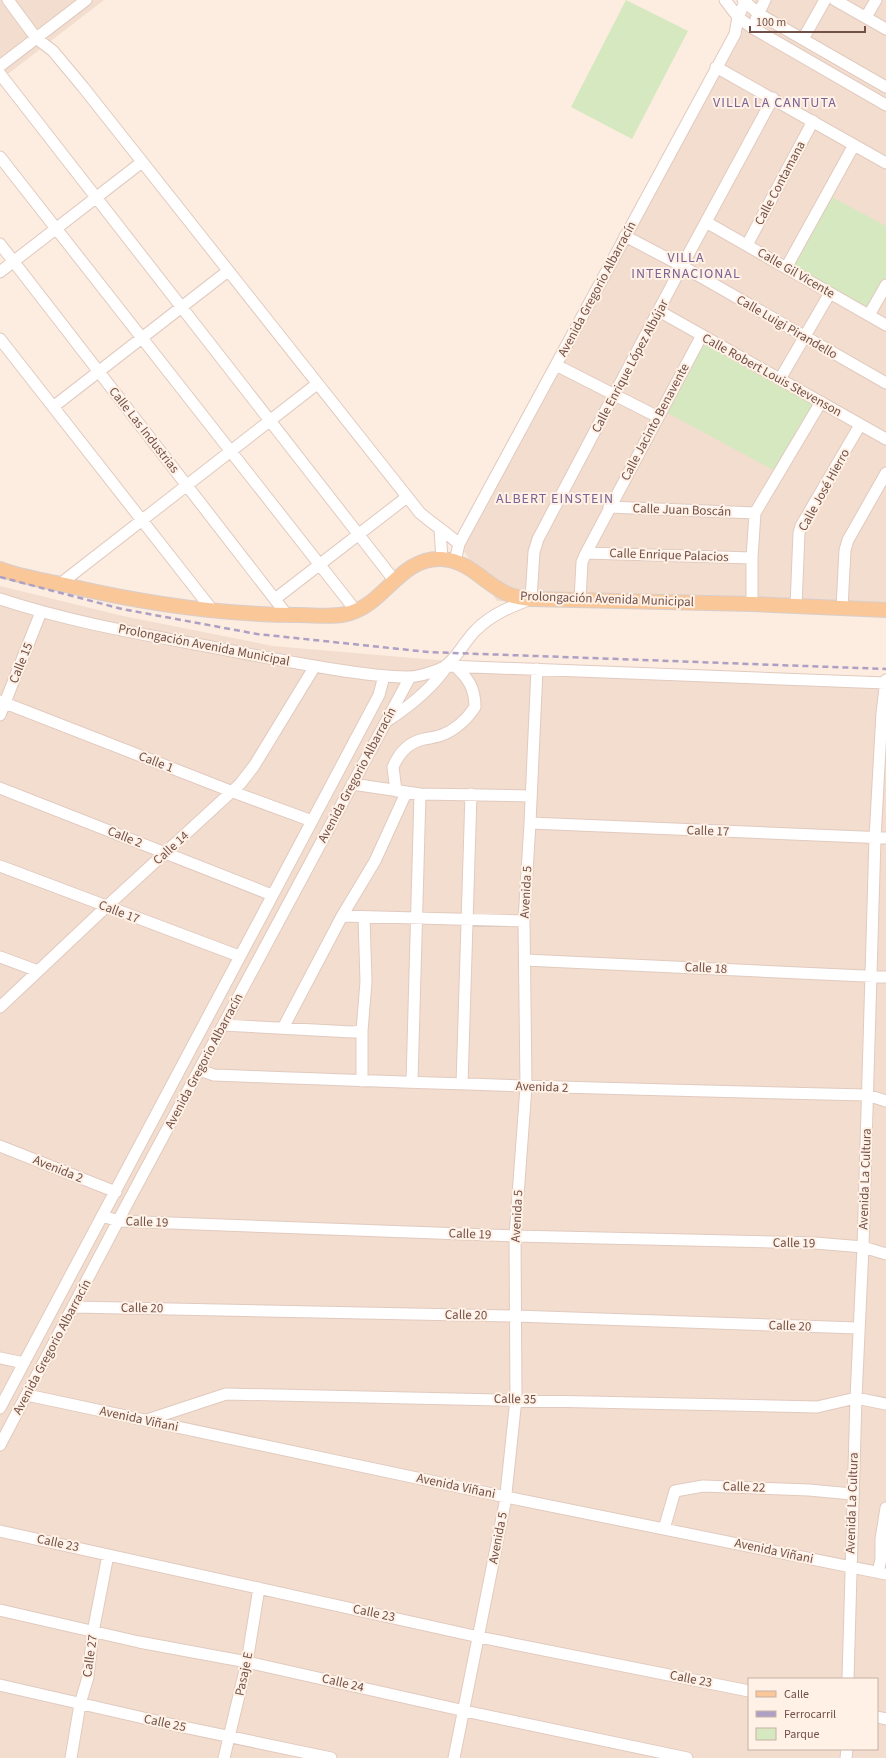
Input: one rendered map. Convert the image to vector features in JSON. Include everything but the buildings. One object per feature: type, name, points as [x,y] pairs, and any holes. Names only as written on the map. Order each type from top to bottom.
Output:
[{"type":"main road","name":"Prolongación Avenida Municipal","points":[[448,560],[465,566],[510,595],[531,599],[752,604],[886,610]]},
{"type":"main road","points":[[0,569],[60,584],[152,603],[213,611],[287,615],[330,615],[349,614],[356,611],[372,600],[394,580],[421,562],[448,560]]},
{"type":"street","points":[[8,0],[36,38],[53,51],[420,513],[459,544]]},
{"type":"street","points":[[0,66],[86,0]]},
{"type":"street","points":[[725,0],[738,17],[750,28],[886,105]]},
{"type":"street","points":[[735,34],[750,28],[766,0]]},
{"type":"street","points":[[803,39],[825,0]]},
{"type":"street","points":[[835,0],[886,29]]},
{"type":"street","points":[[866,17],[876,0]]},
{"type":"street","points":[[744,1],[759,14],[885,85],[876,99]]},
{"type":"street","name":"Avenida Gregorio Albarracín","points":[[448,560],[459,544],[735,34],[738,17],[744,1]]},
{"type":"street","points":[[716,67],[886,163]]},
{"type":"street","points":[[0,74],[394,580]]},
{"type":"street","name":"Calle Enrique López Albújar","points":[[531,599],[534,552],[538,540],[682,266],[773,98]]},
{"type":"street","name":"Calle Contamana","points":[[747,245],[813,121]]},
{"type":"street","points":[[786,268],[854,145]]},
{"type":"street","points":[[0,157],[356,611]]},
{"type":"street","points":[[0,272],[142,162]]},
{"type":"street","name":"Calle Gil Vicente","points":[[706,222],[886,324]]},
{"type":"street","name":"Calle Luigi Pirandello","points":[[626,236],[682,266],[886,383]]},
{"type":"street","name":"Calle Las Industrias","points":[[0,244],[287,615]]},
{"type":"street","points":[[53,407],[228,271]]},
{"type":"street","points":[[869,315],[886,285]]},
{"type":"street","points":[[780,379],[830,293]]},
{"type":"street","name":"Calle Robert Louis Stevenson","points":[[659,311],[886,439]]},
{"type":"street","name":"Calle Jacinto Benavente","points":[[580,600],[582,562],[586,553],[702,335]]},
{"type":"street","points":[[0,339],[213,611]]},
{"type":"street","points":[[556,365],[658,417]]},
{"type":"street","points":[[60,584],[318,384]]},
{"type":"street","points":[[752,604],[752,558],[755,513],[821,402]]},
{"type":"street","name":"Calle José Hierro","points":[[796,606],[798,533],[860,424]]},
{"type":"street","points":[[842,608],[847,545],[886,473]]},
{"type":"street","points":[[275,599],[407,496]]},
{"type":"street","name":"Calle Juan Boscán","points":[[609,508],[755,513]]},
{"type":"street","points":[[440,530],[448,560]]},
{"type":"street","name":"Calle Enrique Palacios","points":[[586,553],[752,558]]},
{"type":"street","name":"Prolongación Avenida Municipal","points":[[0,599],[41,612],[157,637],[314,666],[384,676],[410,677],[451,666]]},
{"type":"street","points":[[386,722],[416,701],[451,666],[475,630],[488,619],[504,609],[531,599]]},
{"type":"street","name":"Calle 15","points":[[0,715],[2,702],[41,612]]},
{"type":"street","name":"Calle 14","points":[[0,1007],[106,907],[233,792],[248,776],[314,666]]},
{"type":"street","points":[[451,666],[886,682]]},
{"type":"street","points":[[283,1028],[342,916],[375,861],[401,792],[393,766],[404,749],[422,739],[434,738],[450,731],[464,720],[475,706],[473,689],[469,681],[451,666]]},
{"type":"street","name":"Avenida 5","points":[[454,1758],[465,1711],[506,1497],[516,1399],[515,1236],[526,1087],[524,921],[537,669]]},
{"type":"street","name":"Avenida Gregorio Albarracín","points":[[0,1408],[379,695],[384,676]]},
{"type":"street","name":"Avenida Gregorio Albarracín","points":[[0,1445],[118,1221],[410,677]]},
{"type":"street","name":"Avenida La Cultura","points":[[848,1678],[852,1494],[858,1328],[863,1247],[870,976],[881,838],[882,713],[886,682]]},
{"type":"street","name":"Calle 1","points":[[2,702],[233,792],[312,821]]},
{"type":"street","points":[[352,784],[420,794],[531,796]]},
{"type":"street","name":"Calle 2","points":[[0,788],[272,895]]},
{"type":"street","points":[[412,1081],[420,794]]},
{"type":"street","points":[[462,1084],[471,794]]},
{"type":"street","name":"Calle 17","points":[[530,823],[881,838]]},
{"type":"street","name":"Calle 17","points":[[0,866],[239,956]]},
{"type":"street","points":[[342,916],[524,921]]},
{"type":"street","points":[[362,1081],[362,1031],[366,982],[364,917]]},
{"type":"street","points":[[0,956],[38,971]]},
{"type":"street","name":"Calle 18","points":[[525,960],[886,977]]},
{"type":"street","points":[[223,1026],[362,1031]]},
{"type":"street","name":"Avenida 2","points":[[199,1070],[214,1075],[362,1081],[412,1081],[526,1087],[867,1095],[886,1101]]},
{"type":"street","name":"Avenida 2","points":[[0,1146],[116,1192]]},
{"type":"street","name":"Calle 19","points":[[103,1216],[118,1221],[515,1236],[815,1243],[863,1247],[886,1254]]},
{"type":"street","name":"Calle 20","points":[[74,1307],[516,1316],[858,1328]]},
{"type":"street","points":[[0,1358],[24,1363]]},
{"type":"street","name":"Calle 35","points":[[146,1420],[226,1394],[516,1399],[817,1407],[856,1398],[886,1404]]},
{"type":"street","name":"Avenida Viñani","points":[[27,1395],[506,1497],[882,1573]]},
{"type":"street","name":"Calle 22","points":[[664,1529],[675,1491],[703,1486],[809,1490],[852,1494]]},
{"type":"street","points":[[882,1573],[881,1539],[886,1508]]},
{"type":"street","name":"Calle 23","points":[[0,1531],[479,1637],[748,1691]]},
{"type":"street","name":"Calle 27","points":[[71,1758],[80,1704],[88,1677],[93,1632],[108,1555]]},
{"type":"street","name":"Pasaje E","points":[[224,1758],[247,1662],[259,1588]]},
{"type":"street","name":"Calle 24","points":[[0,1610],[139,1642],[247,1662],[465,1711],[687,1758]]},
{"type":"street","name":"Calle 25","points":[[0,1685],[80,1704],[331,1758]]},
{"type":"shaded area","points":[[0,0],[104,0],[0,80]]},
{"type":"shaded area","points":[[755,0],[886,0],[886,616],[497,601],[461,547]]},
{"type":"shaded area","points":[[0,586],[123,616],[273,646],[436,660],[886,677],[886,1758],[0,1758]]},
{"type":"green space","points":[[626,0],[688,31],[632,139],[571,107]]},
{"type":"green space","points":[[830,196],[886,226],[886,278],[868,310],[791,266]]},
{"type":"green space","points":[[703,340],[815,404],[775,471],[664,411]]},
{"type":"railway","points":[[0,577],[122,609],[257,634],[428,652],[886,669]]},
{"type":"district","name":"VILLA LA CANTUTA","points":[[775,103]]},
{"type":"district","name":"VILLA INTERNACIONAL","points":[[686,266]]},
{"type":"district","name":"ALBERT EINSTEIN","points":[[555,499]]}]
